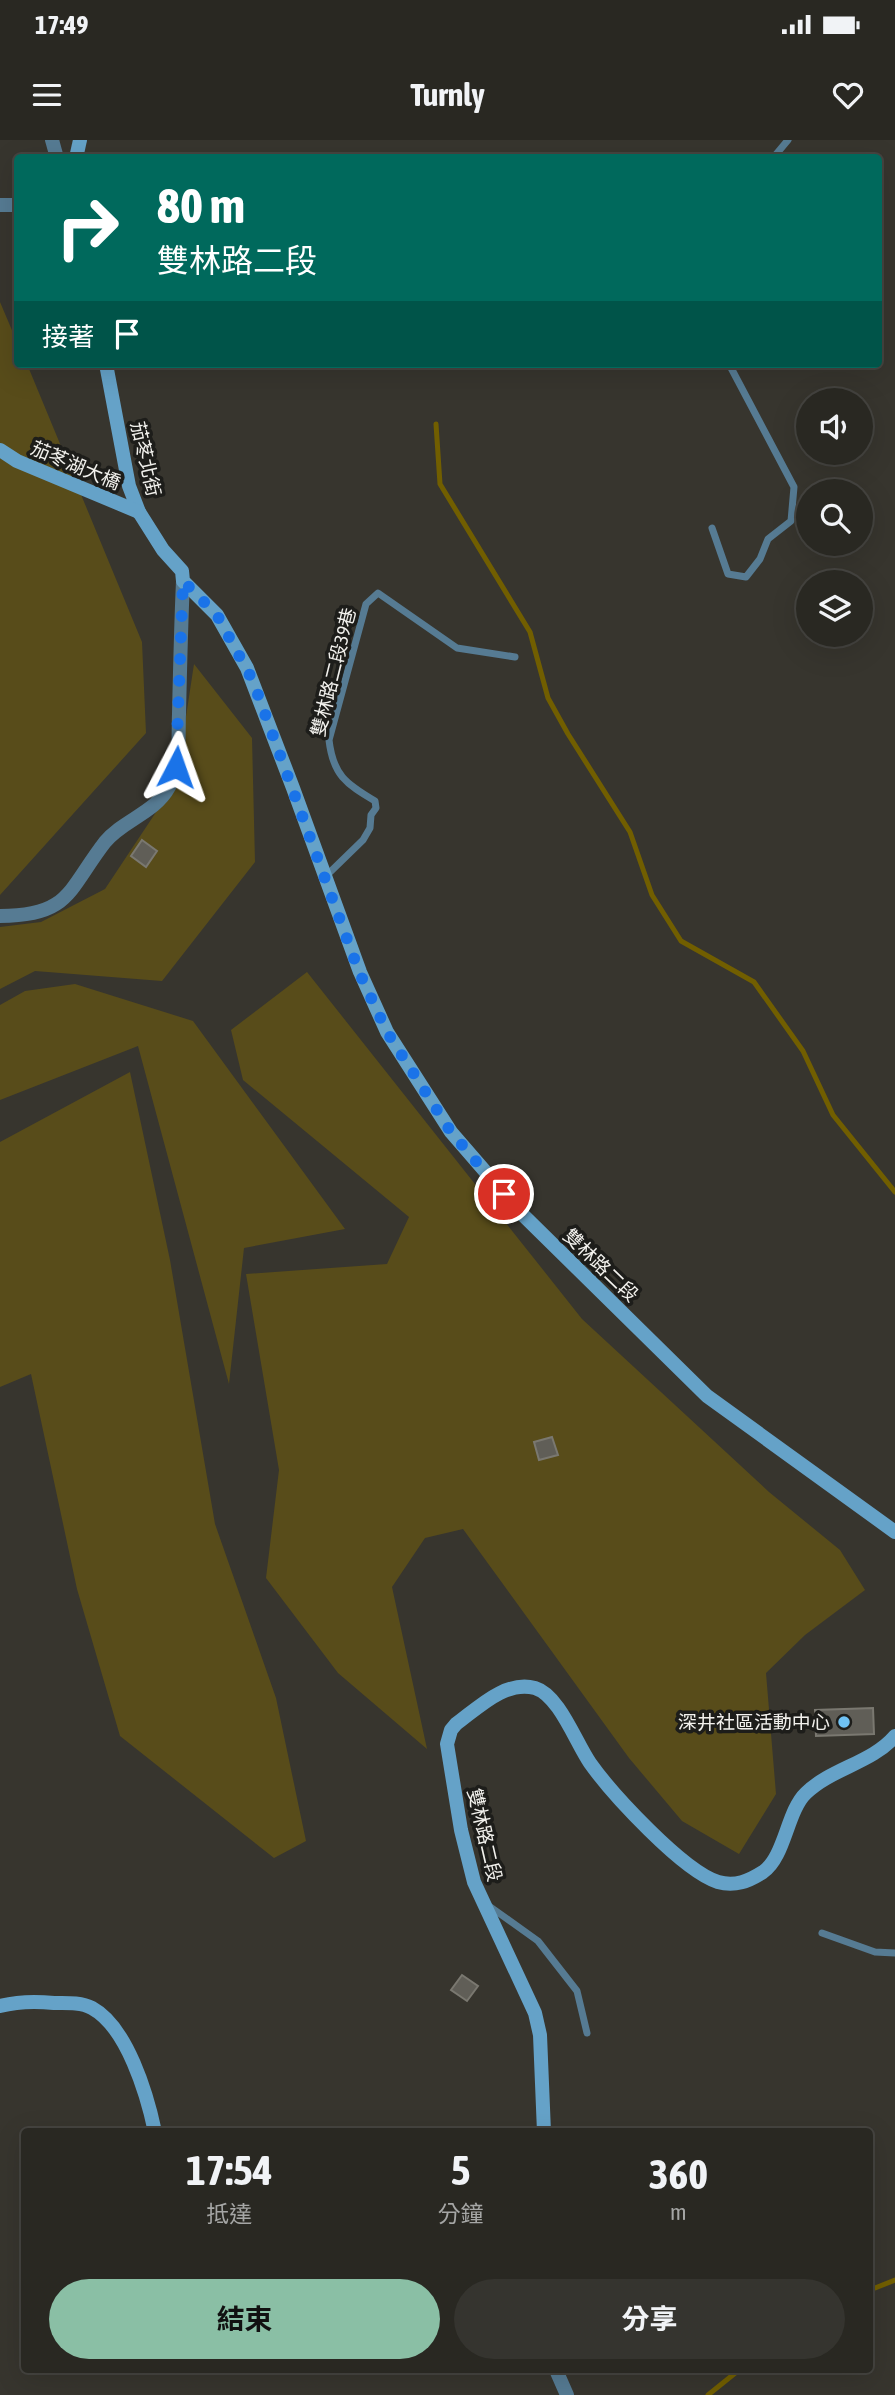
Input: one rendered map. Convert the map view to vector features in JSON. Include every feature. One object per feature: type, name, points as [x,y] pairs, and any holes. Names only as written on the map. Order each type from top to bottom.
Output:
[{"type":"street","name":"茄苳北街","points":[[107,368],[129,486],[139,512],[163,550],[182,571],[183,581]]},
{"type":"street","name":"茄苳湖大橋","points":[[0,450],[17,461],[139,512]]},
{"type":"street","name":"雙林路二段","points":[[183,581],[217,615],[253,681],[359,972],[387,1032],[451,1132],[522,1214],[707,1396],[895,1532]]},
{"type":"street","points":[[0,916],[23,916],[43,912],[61,901],[72,890],[107,839],[159,801],[170,785],[176,767],[178,738],[183,581]]},
{"type":"street","name":"雙林路二段","points":[[544,2128],[540,2035],[535,2013],[474,1882],[461,1830],[447,1744],[456,1724],[503,1690],[533,1687],[549,1696],[592,1765],[640,1820],[662,1842],[704,1875],[718,1882],[735,1884],[746,1882],[765,1870],[774,1858],[804,1794],[834,1772],[870,1756],[895,1736]]},
{"type":"street","points":[[0,2006],[33,2001],[91,2007],[112,2024],[121,2038],[141,2085],[154,2128]]},
{"type":"street","points":[[557,2373],[567,2395]]},
{"type":"lane","points":[[776,154],[788,140]]},
{"type":"lane","points":[[712,528],[729,574],[746,577],[760,559],[768,539],[791,521],[794,487],[731,368]]},
{"type":"lane","name":"雙林路二段39巷","points":[[325,877],[363,840],[376,808],[375,801],[340,777],[331,758],[329,740],[366,604],[378,593],[457,648],[514,657]]},
{"type":"lane","points":[[483,1902],[538,1941],[554,1961],[577,1991],[587,2033]]},
{"type":"lane","points":[[822,1933],[875,1952],[895,1953]]},
{"type":"shaded area","points":[[0,302],[14,335],[14,368],[29,368],[142,642],[146,733],[0,895]]},
{"type":"shaded area","points":[[194,664],[252,738],[255,862],[162,981],[35,971],[0,989],[0,927],[41,922],[105,889],[176,782]]},
{"type":"shaded area","points":[[307,972],[582,1319],[769,1492],[840,1550],[865,1590],[805,1635],[766,1673],[776,1794],[739,1854],[682,1821],[629,1758],[463,1529],[425,1538],[392,1587],[427,1749],[338,1673],[266,1578],[279,1470],[246,1274],[387,1264],[409,1217],[243,1080],[231,1030]]},
{"type":"shaded area","points":[[75,984],[193,1021],[345,1229],[244,1248],[229,1384],[138,1046],[0,1100],[0,1005],[25,991]]},
{"type":"shaded area","points":[[130,1072],[170,1260],[215,1524],[276,1698],[306,1841],[274,1858],[120,1736],[77,1589],[31,1374],[0,1387],[0,1142]]},
{"type":"building","points":[[142,840],[157,851],[146,867],[131,856]]},
{"type":"building","points":[[552,1437],[558,1455],[539,1460],[534,1442]]},
{"type":"building","name":"深井社區活動中心","points":[[873,1708],[874,1734],[816,1736],[815,1710]]},
{"type":"building","points":[[462,1975],[478,1986],[467,2001],[451,1990]]},
{"type":"waterway","points":[[436,424],[440,484],[530,632],[548,698],[630,832],[652,895],[681,941],[754,982],[803,1051],[833,1115],[895,1192]]},
{"type":"waterway","points":[[873,2289],[895,2280]]},
{"type":"waterway","points":[[708,2395],[735,2373]]},
{"type":"place","name":"深井社區活動中心","points":[[844,1722]]},
{"type":"route","points":[[176,767],[183,581],[217,615],[253,681],[359,972],[387,1032],[451,1132],[504,1194]]}]
